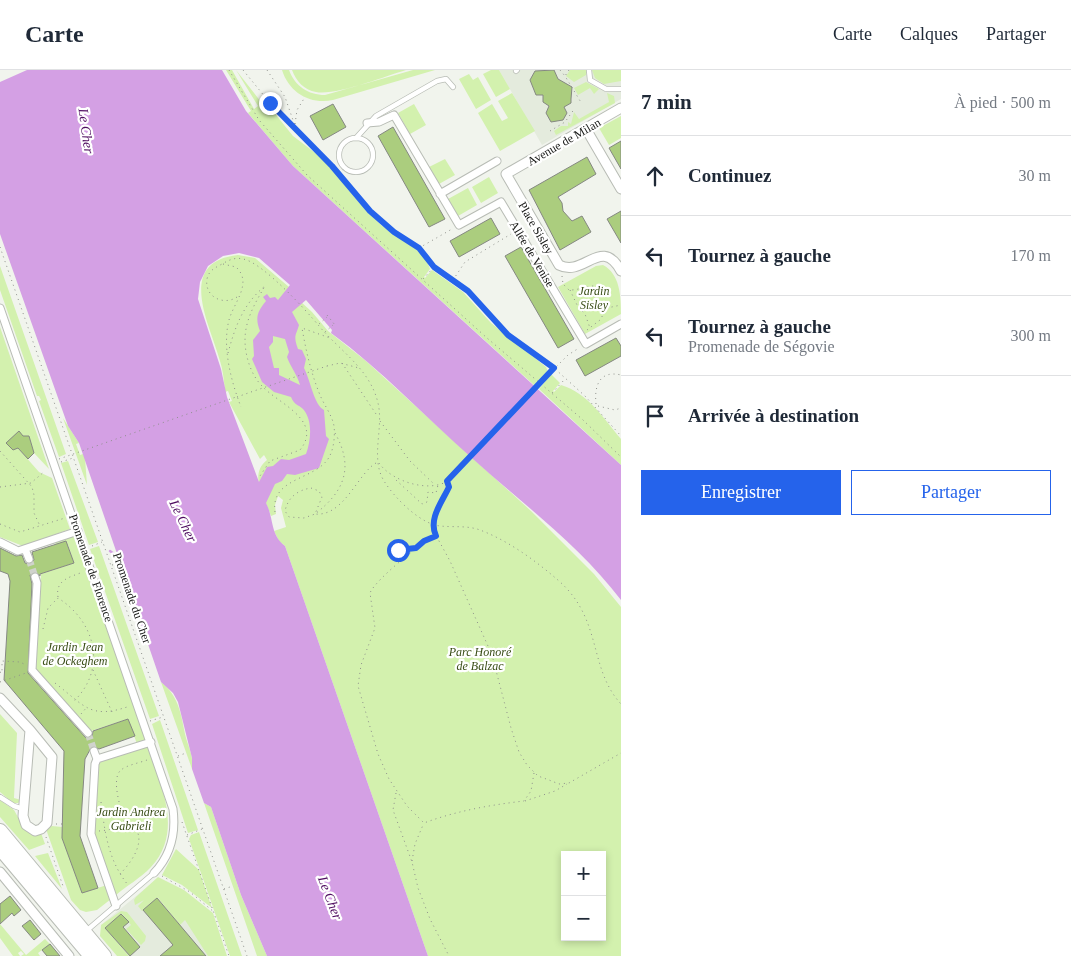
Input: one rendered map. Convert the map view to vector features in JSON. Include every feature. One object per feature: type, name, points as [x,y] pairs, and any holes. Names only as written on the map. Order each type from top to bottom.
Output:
[{"type":"main road","points":[[0,831],[81,936],[90,956]]},
{"type":"main road","points":[[0,848],[81,936],[104,956]]},
{"type":"street","name":"Avenue de Milan","points":[[506,174],[621,108]]},
{"type":"street","points":[[367,123],[379,122],[394,115],[459,226]]},
{"type":"street","points":[[586,129],[621,189]]},
{"type":"street","points":[[440,194],[497,161]]},
{"type":"street","name":"Place Sisley","points":[[506,174],[555,260],[565,268]]},
{"type":"street","name":"Allée de Venise","points":[[459,226],[502,202],[586,344]]},
{"type":"street","points":[[565,268],[574,268],[595,257],[604,256],[614,261],[621,271]]},
{"type":"street","name":"Promenade de Florence","points":[[0,308],[57,462],[84,549],[166,785],[174,817],[169,851],[155,872]]},
{"type":"street","points":[[586,344],[621,324]]},
{"type":"street","points":[[0,542],[18,551],[78,531]]},
{"type":"street","points":[[25,549],[29,559]]},
{"type":"street","points":[[35,576],[37,583],[32,670],[88,732]]},
{"type":"street","points":[[0,698],[30,730],[52,757],[47,826],[38,830],[28,828],[24,820],[23,809],[30,730]]},
{"type":"street","points":[[116,906],[91,834],[95,764],[98,759],[151,742]]},
{"type":"street","points":[[94,751],[98,759]]},
{"type":"street","points":[[0,872],[3,882],[69,956]]},
{"type":"lane","points":[[589,70],[590,80],[606,88],[621,89]]},
{"type":"lane","points":[[356,138],[367,123],[376,116],[441,79],[448,79],[453,87]]},
{"type":"lane","points":[[356,138],[366,141],[372,149],[372,163],[360,172],[345,168],[340,160],[340,149],[347,141],[356,138]]},
{"type":"lane","points":[[0,797],[14,806],[23,809]]},
{"type":"lane","name":"Promenade de Florence","points":[[81,936],[155,872]]},
{"type":"path","points":[[229,70],[259,120],[289,156],[621,457]]},
{"type":"path","points":[[243,70],[270,103],[338,173],[370,211],[394,232],[419,248],[434,267],[468,291],[508,335],[566,378],[596,405],[621,436]]},
{"type":"path","points":[[267,70],[285,97],[295,127]]},
{"type":"path","points":[[560,70],[582,104]]},
{"type":"path","points":[[565,76],[569,70]]},
{"type":"path","points":[[295,127],[296,115],[305,98]]},
{"type":"path","points":[[550,131],[569,118],[575,108]]},
{"type":"path","points":[[565,116],[569,118]]},
{"type":"path","points":[[338,173],[345,168]]},
{"type":"path","points":[[419,248],[459,226]]},
{"type":"path","points":[[453,280],[465,262],[518,230]]},
{"type":"path","name":"Promenade du Cher","points":[[0,246],[247,956]]},
{"type":"path","points":[[237,297],[230,301],[221,301],[214,297],[208,290],[209,274],[214,268],[235,259],[249,260],[300,304],[324,332],[362,369],[378,404],[379,462],[381,472],[388,486],[413,512],[432,525],[465,526],[482,531],[513,547],[560,582],[584,611],[605,678],[621,704]]},
{"type":"path","points":[[222,264],[236,267],[242,275],[244,284],[237,297],[228,329],[228,353],[237,397],[241,407]]},
{"type":"path","points":[[423,279],[434,267]]},
{"type":"path","points":[[565,268],[562,281],[585,314],[590,328],[600,320],[607,308],[605,293],[597,286],[590,285],[570,290]]},
{"type":"path","points":[[228,353],[241,314],[256,294],[265,286],[247,323],[245,339],[249,362],[260,385],[299,415],[306,434],[300,450],[270,461],[260,476]]},
{"type":"path","points":[[607,308],[621,305]]},
{"type":"path","points":[[318,324],[327,315],[335,325],[324,332]]},
{"type":"path","points":[[314,514],[336,494],[343,479],[345,454],[334,432],[332,420],[315,382],[302,328],[330,338]]},
{"type":"path","points":[[394,478],[410,484],[438,485],[447,481],[554,368],[568,355],[586,344]]},
{"type":"path","points":[[57,462],[327,366],[342,363],[362,369]]},
{"type":"path","points":[[342,363],[357,388],[370,402],[379,420],[410,461],[435,484]]},
{"type":"path","points":[[596,405],[596,384],[602,376],[612,373],[621,375]]},
{"type":"path","points":[[551,394],[566,378]]},
{"type":"path","points":[[596,405],[615,410],[621,408]]},
{"type":"path","points":[[275,512],[274,504],[283,488],[325,464],[331,453],[334,432]]},
{"type":"path","points":[[0,451],[29,483],[34,495],[34,513],[40,526]]},
{"type":"path","points":[[57,462],[74,458]]},
{"type":"path","points":[[314,514],[322,497],[319,491],[311,488],[293,495],[285,511],[287,516],[292,518],[322,514],[348,498],[372,466],[379,462]]},
{"type":"path","points":[[379,462],[422,504],[428,502],[428,492],[436,493],[438,485]]},
{"type":"path","points":[[0,487],[29,483],[45,471]]},
{"type":"path","points":[[447,481],[449,487],[441,501],[432,525],[492,655],[519,752],[534,773],[559,784],[569,783]]},
{"type":"path","points":[[0,524],[20,532],[58,521]]},
{"type":"path","points":[[424,823],[412,813],[396,791],[378,754],[358,680],[361,665],[375,628],[370,598],[372,588],[424,541],[436,536]]},
{"type":"path","points":[[84,549],[103,542]]},
{"type":"path","points":[[398,550],[416,548]]},
{"type":"path","points":[[111,566],[120,563]]},
{"type":"path","points":[[76,699],[93,670],[94,652],[87,629],[76,611],[58,598],[57,589],[60,583],[91,569]]},
{"type":"path","points":[[42,630],[48,608],[58,598]]},
{"type":"path","points":[[0,672],[2,673],[4,661],[20,662],[32,670]]},
{"type":"path","points":[[0,682],[32,670]]},
{"type":"path","points":[[93,670],[112,712]]},
{"type":"path","points":[[51,680],[87,707],[101,713],[120,710]]},
{"type":"path","points":[[79,718],[87,707]]},
{"type":"path","points":[[145,723],[164,717]]},
{"type":"path","points":[[178,756],[186,753]]},
{"type":"path","points":[[412,862],[415,844],[424,823],[486,806],[524,801],[548,794],[621,753]]},
{"type":"path","points":[[119,874],[128,865],[139,842],[137,831],[125,824],[117,793],[118,774],[122,769],[141,762]]},
{"type":"path","points":[[524,801],[531,791],[534,773]]},
{"type":"path","points":[[396,791],[393,810],[412,862],[425,906],[449,956]]},
{"type":"path","points":[[101,800],[104,831],[119,874],[133,892]]},
{"type":"path","points":[[180,816],[229,956]]},
{"type":"path","points":[[94,830],[104,831],[125,824]]},
{"type":"path","points":[[187,835],[203,829]]},
{"type":"path","points":[[48,843],[65,894]]},
{"type":"path","points":[[155,872],[190,892],[215,912]]},
{"type":"path","points":[[224,889],[232,886]]},
{"type":"shaded area","points":[[499,70],[621,70],[621,99],[542,145]]},
{"type":"shaded area","points":[[158,878],[217,956],[127,956],[101,925]]},
{"type":"green space","points":[[226,70],[232,70],[254,109],[258,106],[236,70],[261,102],[264,100],[293,136],[326,161],[357,200],[381,225],[424,254],[430,269],[425,278],[432,270],[463,292],[491,323],[546,367],[548,372],[535,386],[293,166],[248,113],[251,111]]},
{"type":"green space","points":[[282,70],[289,70],[295,81],[308,91],[325,95],[413,70],[435,70],[333,100],[317,101],[302,96],[295,91],[285,78]]},
{"type":"green space","points":[[292,70],[406,70],[348,88],[316,92],[304,87]]},
{"type":"green space","points":[[491,70],[499,70],[510,89],[496,97],[483,74]]},
{"type":"green space","points":[[570,70],[587,70],[586,75],[574,82],[566,76]]},
{"type":"green space","points":[[592,70],[621,70],[621,81],[604,84],[595,78]]},
{"type":"green space","points":[[469,74],[473,80],[478,77],[491,100],[476,109],[459,79]]},
{"type":"green space","points":[[586,82],[599,89],[594,94],[590,88],[578,95],[574,88]]},
{"type":"green space","points":[[512,93],[535,131],[500,151],[478,113],[492,104],[502,121],[508,118],[498,101]]},
{"type":"green space","points":[[607,93],[614,96],[615,103],[556,135],[554,131],[561,126],[568,126],[568,122],[571,124],[574,112],[579,119],[609,102]]},
{"type":"green space","points":[[414,104],[426,125],[410,134],[398,113]]},
{"type":"green space","points":[[621,116],[621,138],[609,145],[599,128]]},
{"type":"green space","points":[[445,159],[455,175],[439,184],[429,167]]},
{"type":"green space","points":[[489,177],[498,193],[481,203],[472,187]]},
{"type":"green space","points":[[468,188],[477,205],[458,216],[448,199]]},
{"type":"green space","name":"Parc Honoré de Balzac","points":[[238,255],[255,258],[289,287],[288,290],[312,312],[328,331],[366,361],[531,511],[594,574],[621,607],[621,956],[428,956],[285,546],[279,541],[274,531],[286,527],[281,508],[283,500],[278,496],[275,505],[276,514],[271,516],[258,480],[261,466],[267,460],[264,455],[260,459],[229,402],[232,401],[228,391],[225,392],[221,364],[205,314],[202,298],[202,282],[207,270],[218,260]]},
{"type":"green space","name":"Jardin Sisley","points":[[603,265],[609,269],[616,280],[620,293],[621,314],[585,334],[558,287],[596,266]]},
{"type":"green space","points":[[0,266],[66,454],[59,457],[39,401],[41,400],[37,396],[0,290]]},
{"type":"green space","points":[[0,327],[49,469],[34,453],[29,436],[7,444],[13,450],[17,447],[39,472],[52,478],[70,529],[23,546],[0,537]]},
{"type":"green space","points":[[551,374],[560,383],[554,392],[561,385],[579,394],[595,407],[621,439],[621,465],[539,389]]},
{"type":"green space","points":[[63,418],[79,443],[76,444],[80,455],[83,454],[85,458],[87,485]]},
{"type":"green space","points":[[68,461],[98,542],[89,545],[61,463]]},
{"type":"green space","name":"Jardin Jean de Ockeghem","points":[[74,533],[146,741],[137,744],[128,719],[91,731],[36,669],[41,574],[74,563],[68,545],[57,549],[55,542]]},
{"type":"green space","points":[[99,546],[159,716],[150,719],[90,549]]},
{"type":"green space","points":[[161,682],[172,694],[179,707],[192,757],[192,769]]},
{"type":"green space","points":[[0,714],[17,733],[14,798],[21,800],[18,803],[13,803],[0,792]]},
{"type":"green space","points":[[160,720],[198,830],[188,833],[152,724]]},
{"type":"green space","name":"Jardin Andrea Gabrieli","points":[[147,746],[167,808],[166,838],[161,853],[151,867],[115,896],[93,834],[98,763]]},
{"type":"green space","points":[[0,800],[14,810],[24,828],[41,833],[45,844],[29,850],[0,817]]},
{"type":"green space","points":[[204,803],[211,807],[241,895],[267,956],[257,956]]},
{"type":"green space","points":[[52,826],[62,827],[82,893],[107,885],[111,899],[97,910],[86,912],[80,910],[71,900],[46,829]]},
{"type":"green space","points":[[199,832],[242,956],[230,956],[189,839],[191,835]]},
{"type":"green space","points":[[176,849],[199,870],[212,908],[182,885],[162,875]]},
{"type":"green space","points":[[48,853],[62,889],[35,856]]},
{"type":"green space","points":[[158,877],[184,890],[213,913],[227,956],[208,956],[185,920],[180,925],[158,898],[142,911],[138,906],[144,900],[135,905],[134,900],[136,897]]},
{"type":"green space","points":[[121,911],[127,912],[146,936],[145,941],[141,945],[126,929],[131,925],[122,914],[105,928],[129,956],[117,956],[100,936],[101,925]]},
{"type":"green space","points":[[0,924],[26,955],[45,939],[50,944],[38,953],[40,956],[21,956],[24,954],[21,951],[18,953],[20,956],[13,956],[0,938]]},
{"type":"water","name":"Le Cher","points":[[0,70],[222,70],[246,111],[293,166],[621,465],[621,600],[588,562],[550,526],[455,443],[386,378],[331,333],[332,330],[306,300],[292,312],[299,325],[296,344],[298,349],[302,350],[306,359],[304,368],[317,403],[324,410],[326,436],[329,439],[319,468],[295,475],[287,474],[282,481],[275,484],[266,503],[277,537],[285,546],[428,956],[267,956],[241,895],[211,807],[204,803],[192,769],[192,758],[178,702],[173,693],[161,682],[79,443],[68,426],[0,234]],"holes":[[[239,253],[259,258],[290,285],[278,300],[275,297],[270,298],[267,294],[263,297],[266,301],[258,315],[260,331],[253,340],[254,356],[252,359],[262,382],[274,392],[291,397],[303,409],[310,425],[310,437],[306,454],[289,460],[281,459],[273,466],[267,467],[259,482],[227,397],[221,369],[198,299],[200,282],[208,266],[223,256]],[[273,336],[285,339],[289,352],[287,357],[300,385],[279,375],[279,368],[274,368],[269,347],[273,342]]]},
{"type":"pier","points":[[0,70],[27,70],[0,82]]},
{"type":"building","points":[[554,70],[558,79],[572,87],[571,103],[564,107],[567,113],[563,120],[551,122],[546,113],[549,106],[543,102],[543,95],[536,95],[530,80],[535,71]]},
{"type":"building","points":[[333,104],[346,127],[323,140],[310,116]]},
{"type":"building","points":[[393,127],[445,219],[429,227],[378,136]]},
{"type":"building","points":[[621,141],[621,169],[609,148]]},
{"type":"building","points":[[587,157],[596,174],[558,197],[562,203],[563,211],[572,221],[582,216],[591,232],[560,250],[529,190]]},
{"type":"building","points":[[621,211],[621,243],[607,219]]},
{"type":"building","points":[[491,218],[500,234],[459,257],[450,241]]},
{"type":"building","points":[[521,247],[574,339],[558,348],[505,256]]},
{"type":"building","points":[[616,338],[621,346],[621,356],[585,376],[576,360]]},
{"type":"building","points":[[19,431],[23,436],[29,436],[34,453],[28,459],[18,448],[13,450],[6,443]]},
{"type":"building","points":[[66,541],[74,563],[40,574],[40,576],[36,572],[30,575],[32,584],[28,673],[86,738],[92,737],[93,731],[128,719],[135,736],[99,749],[92,746],[85,759],[80,836],[98,888],[82,893],[62,838],[64,751],[4,680],[10,581],[8,574],[0,571],[0,548],[16,556],[22,555],[25,563],[29,564],[34,560],[32,552]]},
{"type":"building","points":[[10,896],[21,910],[14,916],[12,913],[0,924],[0,904]]},
{"type":"building","points":[[157,898],[206,956],[160,956],[173,945],[143,910]]},
{"type":"building","points":[[121,914],[129,922],[123,927],[140,947],[130,956],[105,928]]},
{"type":"building","points":[[30,920],[41,934],[34,940],[22,926]]},
{"type":"building","points":[[50,944],[60,956],[47,956],[42,950]]},
{"type":"waterway","points":[[110,551],[118,557]]},
{"type":"tunnel","points":[[29,559],[35,577]]},
{"type":"tunnel","points":[[88,733],[94,751]]},
{"type":"route","points":[[270,103],[332,166],[370,211],[394,232],[419,248],[434,267],[446,277],[457,282],[468,291],[493,321],[508,335],[554,368],[447,481],[449,487],[437,509],[432,525],[436,536],[424,541],[416,548],[398,550]]}]
